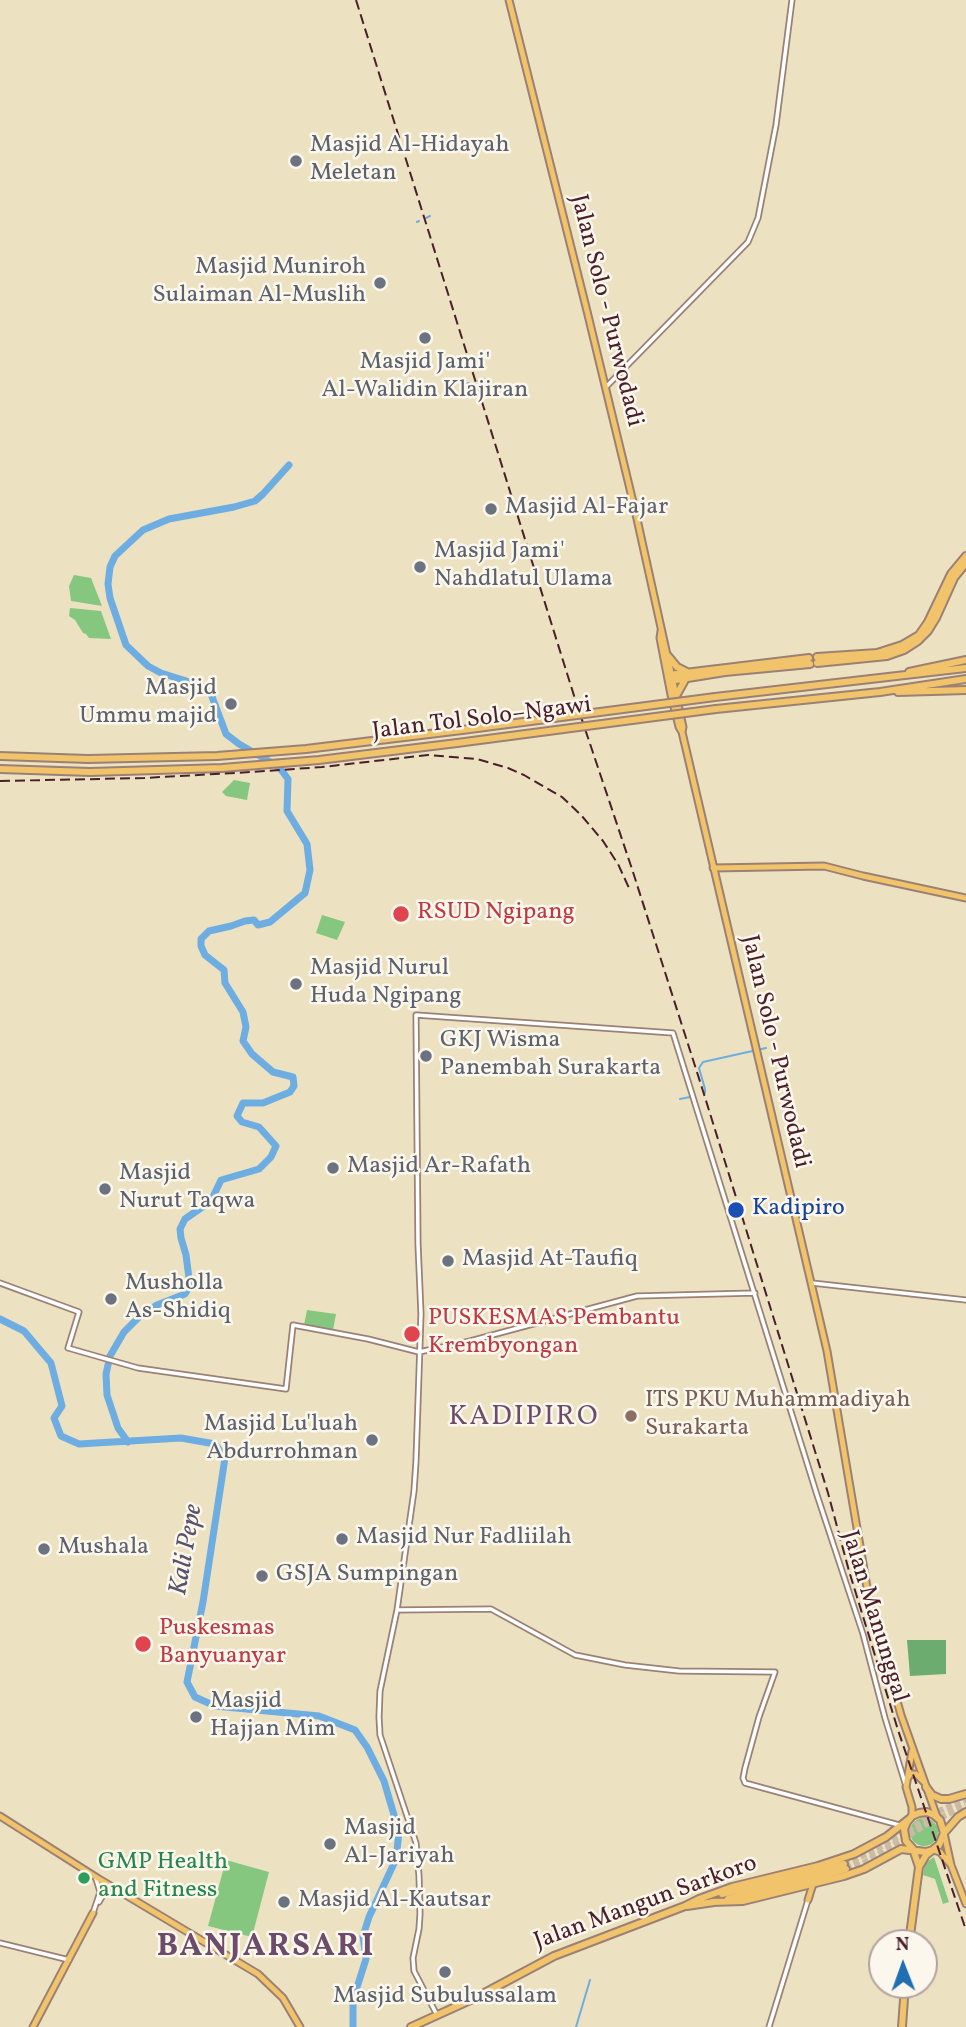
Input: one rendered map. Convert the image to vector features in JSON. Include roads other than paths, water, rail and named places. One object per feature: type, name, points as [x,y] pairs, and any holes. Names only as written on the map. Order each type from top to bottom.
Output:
[{"type":"highway","points":[[670,677],[877,653],[902,645],[919,635],[951,574],[966,556]]},
{"type":"highway","points":[[813,660],[887,656],[904,650],[928,631],[954,578],[966,563]]},
{"type":"highway","points":[[665,652],[687,675]]},
{"type":"highway","points":[[873,680],[966,660]]},
{"type":"highway","name":"Jalan Tol Solo–Ngawi","points":[[0,757],[88,759],[217,756],[306,749],[966,668]]},
{"type":"highway","points":[[676,696],[687,675]]},
{"type":"highway","name":"Jalan Tol Solo–Ngawi","points":[[0,769],[90,772],[222,768],[319,760],[966,680]]},
{"type":"highway","points":[[880,692],[966,690]]},
{"type":"highway","points":[[925,1784],[932,1795],[941,1799],[966,1794]]},
{"type":"highway","points":[[919,1867],[914,1849],[906,1841],[904,1833],[910,1818],[923,1812],[930,1813],[942,1823],[944,1833]]},
{"type":"highway","points":[[911,1929],[919,1867],[926,1855],[941,1842],[944,1833],[958,1816],[966,1812]]},
{"type":"highway","name":"Jalan Mangun Sarkoro","points":[[711,1899],[732,1887],[818,1866],[854,1854],[886,1837],[910,1818]]},
{"type":"highway","points":[[914,1849],[926,1852],[933,1850]]},
{"type":"highway","name":"Jalan Mangun Sarkoro","points":[[411,2027],[475,1998],[554,1956],[692,1902],[711,1899],[743,1901],[864,1869],[899,1850],[914,1849]]},
{"type":"highway","points":[[711,1899],[845,1867]]},
{"type":"highway","points":[[902,2027],[904,1999]]},
{"type":"main road","name":"Jalan Solo - Purwodadi","points":[[509,0],[606,387],[661,631],[660,638],[679,727],[830,1365],[870,1605],[912,1748],[906,1787]]},
{"type":"main road","name":"Jalan Solo - Purwodadi","points":[[670,677],[682,732]]},
{"type":"main road","points":[[713,867],[824,866],[966,898]]},
{"type":"main road","name":"Jalan Solo - Purwodadi","points":[[912,1748],[918,1758],[937,1817]]},
{"type":"main road","points":[[908,1777],[914,1773],[925,1784]]},
{"type":"main road","name":"Jalan Manunggal","points":[[906,1787],[912,1807],[910,1818]]},
{"type":"main road","points":[[0,1816],[258,1975],[283,1998],[300,2027]]},
{"type":"main road","points":[[944,1833],[951,1865],[966,1904]]},
{"type":"main road","points":[[933,1850],[940,1853],[951,1865]]},
{"type":"main road","points":[[808,1900],[813,1884]]},
{"type":"main road","points":[[33,2027],[93,1913]]},
{"type":"street","points":[[606,387],[748,242],[758,218],[774,136],[792,0]]},
{"type":"street","name":"Jalan Manunggal","points":[[419,1352],[421,1314],[416,1015],[673,1033],[863,1634],[906,1787]]},
{"type":"street","points":[[0,1283],[79,1312],[68,1348],[138,1368],[286,1389],[293,1325],[357,1336],[419,1352],[637,1296],[755,1293]]},
{"type":"street","points":[[811,1283],[966,1300]]},
{"type":"street","points":[[419,1352],[414,1491],[397,1610],[380,1691],[379,1729],[415,1838],[420,1924],[413,1965],[416,1978],[437,2015]]},
{"type":"street","points":[[397,1610],[491,1609],[575,1655],[625,1665],[680,1671],[775,1672],[749,1755],[744,1783],[901,1825]]},
{"type":"street","points":[[93,1875],[100,1892],[93,1913]]},
{"type":"street","points":[[93,1913],[109,1885]]},
{"type":"street","points":[[769,2027],[808,1900]]},
{"type":"street","points":[[0,1943],[69,1960]]},
{"type":"waterway","points":[[426,218],[430,216]]},
{"type":"waterway","points":[[478,381],[487,379]]},
{"type":"waterway","points":[[465,384],[469,383]]},
{"type":"waterway","points":[[128,1442],[118,1428],[107,1395],[106,1374],[110,1356],[124,1332],[141,1315],[157,1305],[185,1294],[190,1286],[180,1229],[185,1219],[211,1201],[221,1180],[259,1169],[271,1157],[276,1146],[259,1127],[242,1122],[237,1116],[243,1103],[263,1103],[290,1092],[294,1086],[293,1077],[273,1072],[252,1054],[243,1041],[246,1027],[243,1012],[225,983],[224,970],[205,955],[201,939],[209,931],[245,921],[254,920],[258,925],[270,922],[305,893],[310,870],[307,844],[287,811],[288,779],[279,767],[226,734],[211,694],[202,686],[148,666],[126,645],[110,598],[110,567],[115,556],[143,530],[169,519],[255,501],[289,465]]},
{"type":"waterway","points":[[705,1093],[699,1068],[703,1062],[766,1048]]},
{"type":"waterway","points":[[680,1099],[690,1097]]},
{"type":"waterway","name":"Kali Pepe","points":[[0,1319],[24,1331],[51,1363],[62,1406],[54,1418],[61,1436],[79,1444],[181,1438],[215,1444],[225,1458],[203,1602],[187,1682],[195,1697],[215,1706],[319,1716],[355,1730],[384,1781],[399,1832],[396,1859],[363,1936],[366,1959],[353,2000],[353,2027]]},
{"type":"waterway","points":[[576,2027],[590,1980]]},
{"type":"tunnel","points":[[844,1864],[876,1850],[941,1810],[966,1800]]},
{"type":"tunnel","points":[[846,1869],[865,1862],[930,1822],[966,1806]]},
{"type":"railway","points":[[356,0],[576,702],[703,1091],[828,1493],[898,1730],[966,1930]]},
{"type":"railway","points":[[0,781],[144,778],[252,772],[428,755],[477,759],[524,775],[562,797],[603,841],[629,888]]},
{"type":"place","name":"Masjid Al-Hidayah Meletan","points":[[296,161]]},
{"type":"place","name":"Masjid Muniroh Sulaiman Al-Muslih","points":[[380,283]]},
{"type":"place","name":"Masjid Jami' Al-Walidin Klajiran","points":[[425,338]]},
{"type":"place","name":"Masjid Al-Fajar","points":[[491,509]]},
{"type":"place","name":"Masjid Jami' Nahdlatul Ulama","points":[[420,567]]},
{"type":"place","name":"Masjid Ummu majid","points":[[231,704]]},
{"type":"place","name":"RSUD Ngipang","points":[[401,914]]},
{"type":"place","name":"Masjid Nurul Huda Ngipang","points":[[296,984]]},
{"type":"place","name":"GKJ Wisma Panembah Surakarta","points":[[426,1056]]},
{"type":"place","name":"Masjid Ar-Rafath","points":[[333,1168]]},
{"type":"place","name":"Masjid Nurut Taqwa","points":[[105,1189]]},
{"type":"place","name":"Kadipiro","points":[[736,1210]]},
{"type":"place","name":"Masjid At-Taufiq","points":[[448,1261]]},
{"type":"place","name":"Musholla As-Shidiq","points":[[111,1299]]},
{"type":"place","name":"PUSKESMAS Pembantu Krembyongan","points":[[412,1334]]},
{"type":"place","name":"ITS PKU Muhammadiyah Surakarta","points":[[631,1416]]},
{"type":"place","name":"Masjid Lu'luah Abdurrohman","points":[[372,1440]]},
{"type":"place","name":"Masjid Nur Fadliilah","points":[[342,1539]]},
{"type":"place","name":"Mushala","points":[[44,1549]]},
{"type":"place","name":"GSJA Sumpingan","points":[[262,1576]]},
{"type":"place","name":"Puskesmas Banyuanyar","points":[[143,1644]]},
{"type":"place","name":"Masjid Hajjan Mim","points":[[196,1717]]},
{"type":"place","name":"Masjid Al-Jariyah","points":[[330,1844]]},
{"type":"place","name":"GMP Health and Fitness","points":[[84,1878]]},
{"type":"place","name":"Masjid Al-Kautsar","points":[[284,1902]]},
{"type":"place","name":"Masjid Subulussalam","points":[[445,1972]]},
{"type":"district","name":"KADIPIRO","points":[[524,1419]]},
{"type":"district","name":"BANJARSARI","points":[[266,1949]]}]
